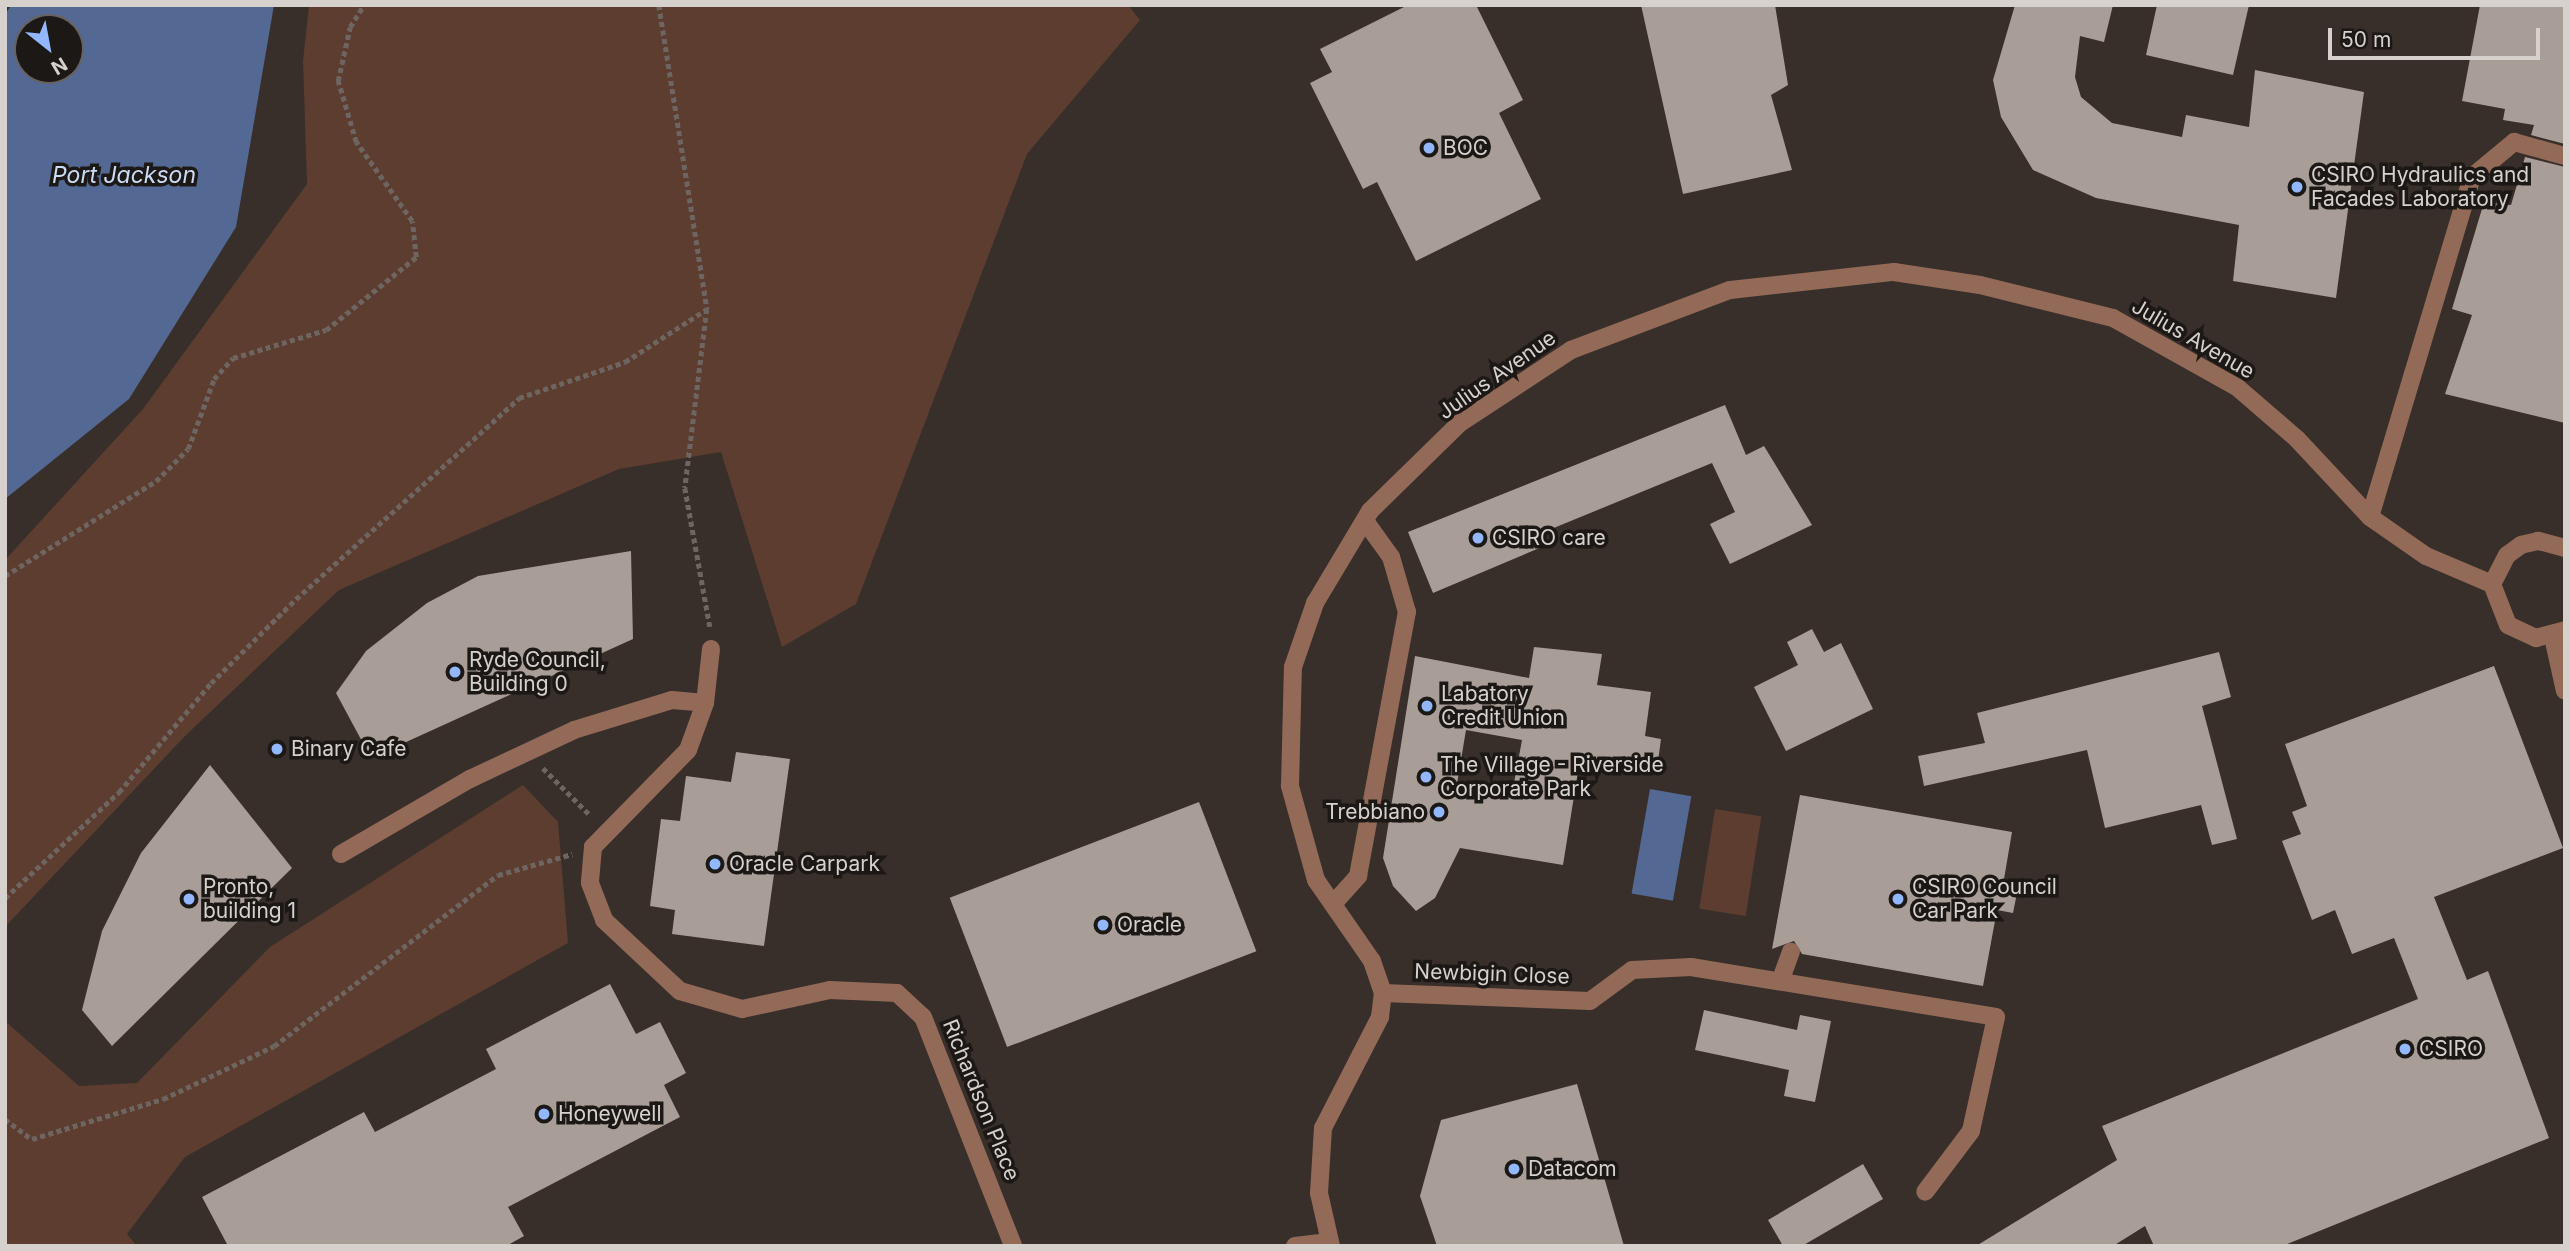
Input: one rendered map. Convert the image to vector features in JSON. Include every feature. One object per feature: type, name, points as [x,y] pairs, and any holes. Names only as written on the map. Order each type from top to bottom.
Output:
[{"type":"street","points":[[2370,517],[2472,177],[2514,142],[2565,156]]},
{"type":"street","name":"Julius Avenue","points":[[1383,993],[1372,961],[1316,880],[1290,786],[1293,667],[1315,603],[1364,521],[1460,423],[1571,350],[1730,289],[1895,272],[1980,285],[2113,318],[2238,388],[2297,439],[2370,517],[2426,556],[2493,584]]},
{"type":"street","points":[[1333,904],[1362,862],[1407,612],[1391,557],[1364,521]]},
{"type":"street","points":[[2565,548],[2538,541],[2521,545],[2507,555],[2493,584],[2508,625],[2536,638],[2559,633],[2565,691]]},
{"type":"street","points":[[593,848],[688,750],[705,703],[711,649]]},
{"type":"street","points":[[341,854],[531,750],[672,700],[705,703]]},
{"type":"street","name":"Richardson Place","points":[[593,848],[590,883],[604,920],[680,990],[742,1009],[863,986],[897,993],[923,1017],[1013,1246]]},
{"type":"street","points":[[1791,953],[1781,979],[1996,1017],[1971,1132],[1925,1192]]},
{"type":"street","name":"Newbigin Close","points":[[1383,993],[1590,1000],[1632,970],[1691,967],[1781,979]]},
{"type":"street","points":[[1295,1246],[1330,1244],[1319,1193],[1322,1128],[1380,1017],[1383,993]]},
{"type":"path","points":[[5,576],[156,481],[188,449],[214,379],[233,358],[326,330],[416,257],[412,220],[356,142],[338,81],[350,27],[365,5]]},
{"type":"path","points":[[659,5],[706,309],[685,488],[711,649]]},
{"type":"path","points":[[5,898],[119,792],[211,683],[296,599],[519,398],[625,362],[706,309]]},
{"type":"path","points":[[531,750],[592,817]]},
{"type":"path","points":[[5,1119],[32,1139],[163,1099],[274,1046],[498,875],[593,848]]},
{"type":"shaded area","points":[[309,5],[1128,5],[1140,20],[1027,154],[856,604],[782,647],[721,452],[619,469],[339,590],[185,736],[5,927],[5,560],[143,409],[307,184],[303,61]]},
{"type":"shaded area","points":[[523,785],[558,822],[568,943],[185,1157],[127,1234],[137,1246],[5,1246],[5,1021],[79,1086],[137,1083],[270,947]]},
{"type":"shaded area","points":[[1715,809],[1761,816],[1746,916],[1699,909]]},
{"type":"water","name":"Port Jackson","points":[[11,5],[274,5],[236,227],[129,399],[5,499],[5,15]]},
{"type":"water","points":[[1650,789],[1691,796],[1673,901],[1632,893]]},
{"type":"building","name":"BOC","points":[[1408,5],[1476,5],[1523,100],[1499,113],[1541,199],[1416,261],[1377,182],[1363,189],[1310,83],[1332,72],[1320,49]]},
{"type":"building","points":[[1641,5],[1775,5],[1788,85],[1771,95],[1792,170],[1683,194]]},
{"type":"building","points":[[2015,5],[2113,5],[2104,42],[2080,36],[2075,77],[2081,97],[2112,123],[2182,137],[2186,115],[2249,127],[2255,70],[2364,92],[2336,298],[2233,281],[2239,225],[2096,198],[2033,170],[2001,117],[1993,80]]},
{"type":"building","points":[[2157,5],[2249,5],[2233,75],[2146,55]]},
{"type":"building","points":[[2480,5],[2565,5],[2565,144],[2531,135],[2534,125],[2503,120],[2505,109],[2462,101]]},
{"type":"building","points":[[2525,157],[2565,167],[2565,423],[2445,394],[2472,315],[2452,309],[2484,202],[2511,205]]},
{"type":"building","points":[[1725,405],[1746,455],[1764,446],[1812,525],[1730,564],[1710,524],[1735,512],[1712,463],[1544,532],[1549,544],[1433,593],[1408,532]]},
{"type":"building","name":"Ryde Council, Building 0","points":[[631,551],[633,639],[371,758],[336,693],[366,651],[427,603],[478,576]]},
{"type":"building","points":[[1812,629],[1824,652],[1841,643],[1873,709],[1786,751],[1754,687],[1798,665],[1787,642]]},
{"type":"building","name":"The Village - Riverside Corporate Park","points":[[1534,647],[1602,654],[1597,685],[1651,692],[1645,736],[1661,739],[1657,769],[1580,759],[1563,865],[1460,848],[1435,898],[1416,911],[1393,886],[1383,858],[1415,656],[1529,678]],"holes":[[[1466,730],[1522,740],[1512,794],[1457,784]]]},
{"type":"building","points":[[2219,652],[2231,697],[2202,706],[2237,839],[2212,845],[2201,805],[2105,828],[2087,750],[1924,786],[1918,756],[1985,743],[1977,713]]},
{"type":"building","points":[[2494,666],[2563,848],[2434,897],[2467,980],[2488,971],[2549,1138],[2282,1246],[2154,1246],[2145,1226],[2113,1246],[1976,1246],[2117,1160],[2102,1126],[2418,999],[2394,938],[2352,954],[2335,910],[2312,920],[2282,841],[2301,834],[2292,812],[2307,806],[2285,744]]},
{"type":"building","name":"Oracle Carpark","points":[[736,752],[790,759],[764,946],[672,934],[675,910],[650,906],[661,819],[680,821],[686,776],[731,782]]},
{"type":"building","name":"Pronto, building 1","points":[[210,765],[292,868],[112,1046],[82,1010],[102,931],[141,853]]},
{"type":"building","name":"CSIRO Council Car Park","points":[[1800,795],[2012,832],[2003,885],[2018,888],[2013,913],[1997,910],[1983,986],[1802,954],[1794,941],[1772,949]]},
{"type":"building","name":"Oracle","points":[[1199,802],[1256,951],[1007,1047],[950,898]]},
{"type":"building","name":"Honeywell","points":[[610,984],[636,1034],[660,1022],[686,1073],[664,1085],[680,1117],[508,1207],[524,1236],[506,1246],[228,1246],[202,1197],[364,1112],[375,1132],[496,1069],[486,1049]]},
{"type":"building","points":[[1704,1010],[1797,1030],[1800,1015],[1831,1021],[1815,1102],[1784,1096],[1789,1070],[1695,1050]]},
{"type":"building","name":"Datacom","points":[[1577,1084],[1624,1246],[1437,1246],[1420,1196],[1441,1120]]},
{"type":"building","points":[[1863,1164],[1883,1199],[1802,1246],[1783,1246],[1768,1220]]},
{"type":"place","name":"BOC","points":[[1429,148]]},
{"type":"place","name":"CSIRO Hydraulics and Facades Laboratory","points":[[2297,187]]},
{"type":"place","name":"CSIRO care","points":[[1478,538]]},
{"type":"place","name":"Ryde Council, Building 0","points":[[455,672]]},
{"type":"place","name":"Labatory Credit Union","points":[[1427,706]]},
{"type":"place","name":"Binary Cafe","points":[[277,749]]},
{"type":"place","name":"The Village - Riverside Corporate Park","points":[[1426,777]]},
{"type":"place","name":"Trebbiano","points":[[1439,812]]},
{"type":"place","name":"Oracle Carpark","points":[[715,864]]},
{"type":"place","name":"Pronto, building 1","points":[[189,899]]},
{"type":"place","name":"CSIRO Council Car Park","points":[[1898,899]]},
{"type":"place","name":"Oracle","points":[[1103,925]]},
{"type":"place","name":"CSIRO","points":[[2405,1049]]},
{"type":"place","name":"Honeywell","points":[[544,1114]]},
{"type":"place","name":"Datacom","points":[[1514,1169]]}]
